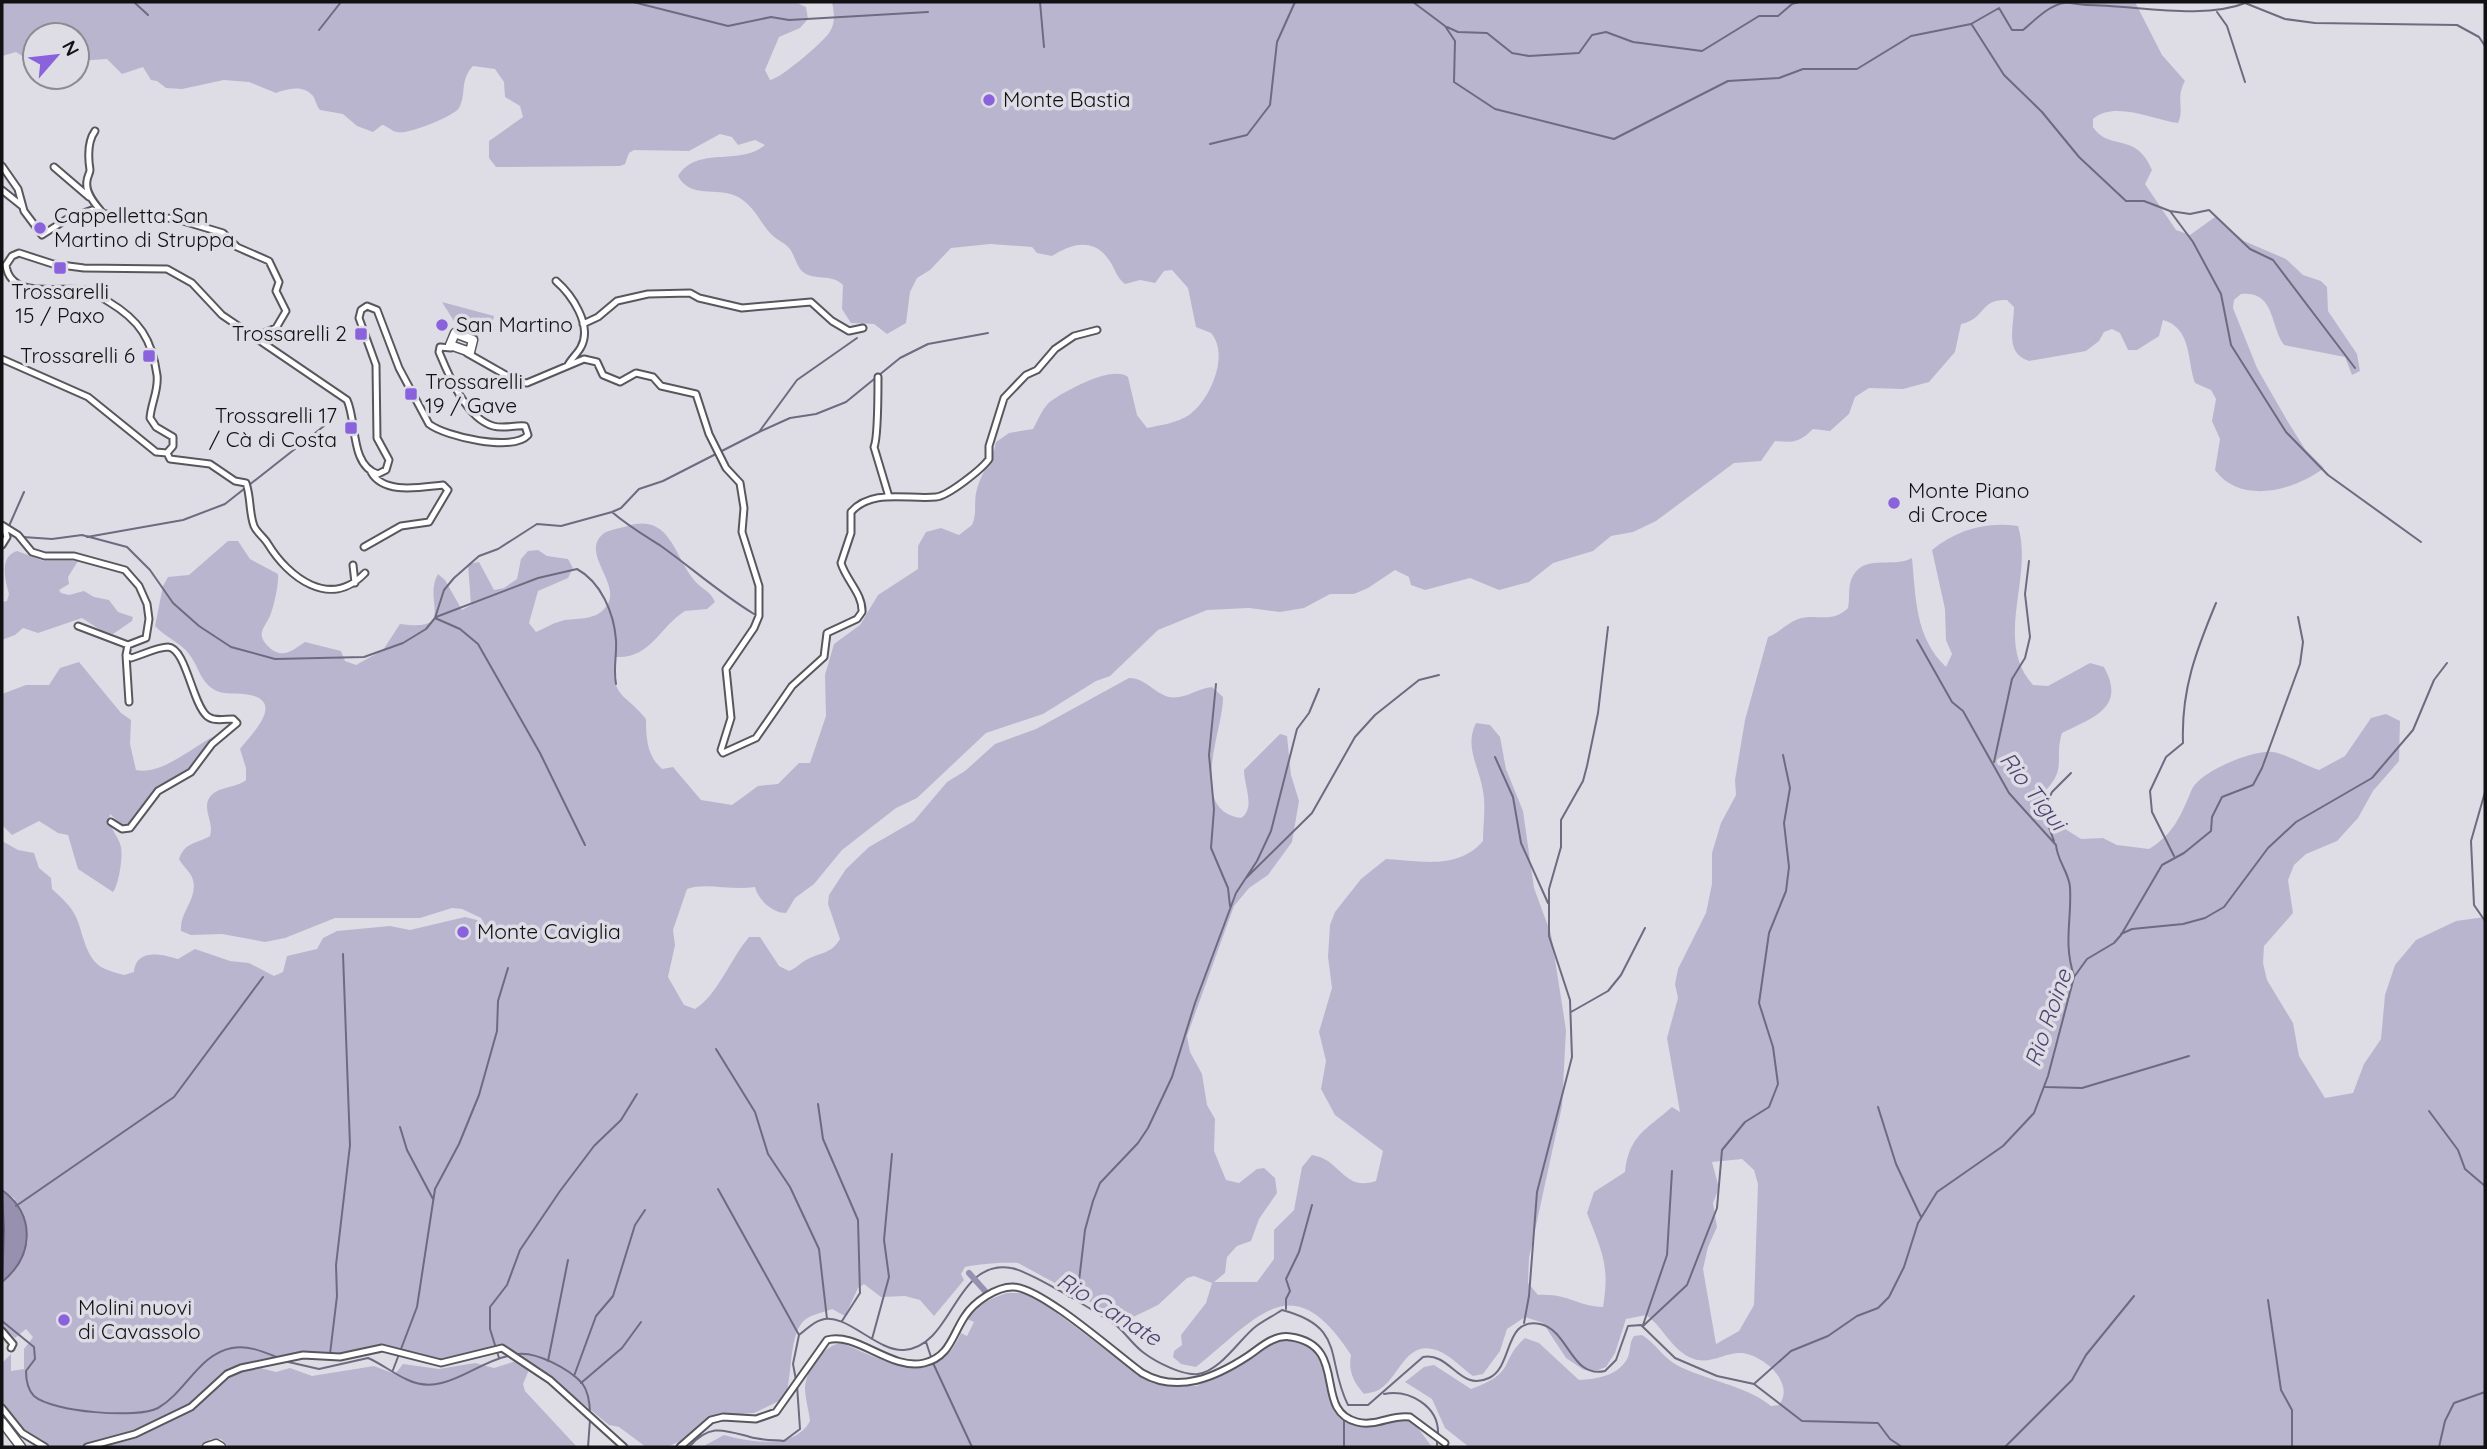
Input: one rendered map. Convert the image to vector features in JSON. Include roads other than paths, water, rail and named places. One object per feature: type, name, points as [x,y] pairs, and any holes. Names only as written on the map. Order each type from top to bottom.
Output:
[{"type":"main road","points":[[2,1422],[21,1447]]},
{"type":"main road","points":[[207,1447],[214,1444],[220,1447]]},
{"type":"street","points":[[91,199],[86,182],[90,172],[87,160],[95,131]]},
{"type":"street","points":[[2,166],[18,189],[22,206]]},
{"type":"street","points":[[54,167],[103,213]]},
{"type":"street","points":[[2,190],[22,206],[43,235],[73,216],[92,210],[139,221],[173,218],[225,234],[237,247],[269,261],[278,282],[276,287],[286,312],[275,329],[254,337]]},
{"type":"street","points":[[167,453],[173,446],[173,437],[156,427],[150,418],[157,388],[155,367],[145,335],[130,314],[88,291],[20,286],[11,280],[6,269],[9,258],[19,253],[53,264],[84,268],[167,269],[192,283],[209,304],[254,337],[347,400],[356,444],[371,472],[387,486],[421,489],[446,486],[446,494],[429,522],[401,526],[364,547]]},
{"type":"street","points":[[556,281],[569,292],[583,324],[582,345],[568,365]]},
{"type":"street","points":[[583,324],[598,317],[617,301],[648,294],[678,292],[742,308],[811,302],[849,331],[863,328]]},
{"type":"street","points":[[371,472],[381,473],[389,464],[376,433],[376,365],[359,318],[361,310],[367,306],[377,310],[399,368],[429,424],[454,438],[521,441],[528,435],[523,425],[502,427],[482,421],[458,391],[439,352],[440,347],[449,346],[471,354],[522,383],[537,381],[568,365],[587,359],[597,362],[602,374],[611,379],[625,382],[636,373],[653,377],[661,386],[687,390],[698,398],[709,434],[726,468],[740,483],[744,508],[742,532],[759,586],[759,616],[726,669],[731,718],[721,752],[744,746],[756,738],[792,686],[824,657],[827,633],[857,620],[863,604],[841,563],[850,533],[851,512],[873,499],[937,497],[950,493],[989,459],[989,446],[1004,398],[1026,375],[1037,370],[1055,349],[1074,336],[1097,330]]},
{"type":"street","points":[[2,359],[88,397],[156,452],[167,453]]},
{"type":"street","points":[[878,377],[878,438],[874,447],[889,497]]},
{"type":"street","points":[[167,453],[170,458],[210,464],[235,481],[246,483],[256,530],[276,559],[309,585],[327,589],[355,583],[365,573]]},
{"type":"street","points":[[3,526],[12,531],[32,552],[45,556],[80,557],[89,562],[120,567],[144,594],[149,619],[146,638],[128,646],[78,626]]},
{"type":"street","points":[[2,545],[6,537],[3,526]]},
{"type":"street","points":[[353,565],[355,583]]},
{"type":"street","points":[[128,646],[126,655],[129,702]]},
{"type":"street","points":[[111,822],[122,829],[130,828],[158,791],[191,772],[212,744],[237,723],[233,719],[214,719],[206,715],[187,680],[181,656],[173,648],[166,647],[131,658],[126,655]]},
{"type":"street","points":[[680,1447],[711,1420],[767,1417],[782,1407],[819,1348],[834,1338],[908,1365],[933,1360],[952,1343],[971,1308],[998,1291],[1013,1287],[1035,1293],[1152,1379],[1197,1382],[1245,1358],[1267,1343],[1290,1337],[1310,1342],[1321,1351],[1335,1403],[1346,1417],[1367,1424],[1405,1416],[1445,1443]]},
{"type":"street","points":[[2,1331],[13,1344],[11,1348]]},
{"type":"street","points":[[87,1447],[135,1434],[191,1407],[232,1370],[303,1355],[341,1357],[382,1348],[441,1363],[477,1356],[492,1348],[507,1351],[531,1366],[624,1447]]},
{"type":"street","points":[[2,1408],[22,1433],[45,1447]]},
{"type":"waterway","points":[[134,2],[148,15]]},
{"type":"waterway","points":[[319,30],[341,2]]},
{"type":"waterway","points":[[633,2],[728,26],[771,17],[789,20],[928,12]]},
{"type":"waterway","points":[[1040,2],[1044,47]]},
{"type":"waterway","points":[[1210,144],[1247,135],[1270,105],[1277,42],[1295,2]]},
{"type":"waterway","points":[[1413,2],[1445,26],[1455,41],[1454,82],[1495,109],[1614,139],[1728,81],[1779,78],[1803,69],[1857,69],[1911,36],[1971,24],[1999,8],[2012,30],[2023,30],[2047,10],[2064,3],[2190,11],[2230,8],[2248,2]]},
{"type":"waterway","points":[[1447,27],[1458,32],[1487,33],[1512,53],[1529,56],[1579,53],[1592,35],[1606,32],[1633,42],[1702,51],[1759,16],[1778,16],[1792,4],[1799,2]]},
{"type":"waterway","points":[[2245,3],[2285,19],[2315,23],[2457,25],[2479,37],[2485,46]]},
{"type":"waterway","points":[[2217,12],[2227,26],[2245,82]]},
{"type":"waterway","points":[[1972,25],[2004,75],[2042,112],[2079,157],[2126,201],[2144,201],[2170,211],[2193,242],[2221,294],[2231,345],[2286,432],[2328,475],[2421,542]]},
{"type":"waterway","points":[[2170,211],[2190,214],[2209,210],[2250,249],[2273,260],[2355,368]]},
{"type":"waterway","points":[[23,537],[52,539],[82,535],[127,547],[150,570],[173,603],[199,626],[231,647],[275,659],[364,657],[403,643],[426,629],[435,618],[444,590],[454,578],[479,556],[498,549],[537,524],[561,526],[612,512],[621,508],[639,489],[663,481],[759,432],[790,418],[816,414],[846,402],[900,358],[928,344],[988,333]]},
{"type":"waterway","points":[[759,432],[797,380],[857,338]]},
{"type":"waterway","points":[[87,537],[183,520],[225,504],[324,426]]},
{"type":"waterway","points":[[9,526],[24,492]]},
{"type":"waterway","points":[[612,512],[754,614]]},
{"type":"waterway","points":[[1994,762],[2012,679],[2025,658],[2030,637],[2025,594],[2029,561]]},
{"type":"waterway","points":[[436,617],[538,578],[577,569],[593,582],[609,609],[616,640],[616,684]]},
{"type":"waterway","points":[[2174,856],[2152,812],[2150,791],[2166,757],[2183,743],[2184,706],[2191,671],[2216,603]]},
{"type":"waterway","name":"Rio Roine","points":[[1755,1383],[1791,1351],[1828,1336],[1857,1316],[1878,1308],[1889,1297],[1904,1267],[1918,1223],[1937,1192],[2003,1146],[2034,1113],[2048,1076],[2074,977],[2087,959],[2114,943],[2121,935],[2162,865],[2184,853],[2211,831],[2212,817],[2222,797],[2253,785],[2262,768],[2300,664],[2303,642],[2298,617]]},
{"type":"waterway","points":[[435,618],[460,629],[478,644],[540,753],[585,845]]},
{"type":"waterway","points":[[1524,1323],[1529,1296],[1537,1192],[1572,1057],[1570,1000],[1549,936],[1549,889],[1561,847],[1561,820],[1583,781],[1587,766],[1598,713],[1608,627]]},
{"type":"waterway","name":"Rio Tigui","points":[[1917,640],[1952,702],[1963,711],[2009,793],[2056,845],[2070,887],[2068,942],[2074,976]]},
{"type":"waterway","points":[[2121,934],[2132,929],[2183,924],[2205,918],[2224,907],[2268,848],[2296,822],[2372,778],[2413,730],[2434,680],[2447,663]]},
{"type":"waterway","points":[[1246,878],[1312,813],[1355,737],[1375,715],[1419,680],[1439,675]]},
{"type":"waterway","points":[[1216,684],[1209,755],[1214,809],[1211,848],[1228,888],[1230,906]]},
{"type":"waterway","points":[[1069,1297],[1079,1281],[1085,1230],[1100,1183],[1138,1143],[1172,1077],[1195,1003],[1236,893],[1257,861],[1271,831],[1297,729],[1309,713],[1319,689]]},
{"type":"waterway","points":[[1643,1326],[1687,1285],[1717,1208],[1722,1150],[1745,1122],[1769,1107],[1778,1084],[1773,1047],[1759,1003],[1769,933],[1786,891],[1789,867],[1784,823],[1790,788],[1783,755]]},
{"type":"waterway","points":[[1495,757],[1513,797],[1521,843],[1548,903]]},
{"type":"waterway","points":[[2054,841],[2043,811],[2052,792],[2071,773]]},
{"type":"waterway","points":[[2485,792],[2471,841],[2474,905],[2485,921]]},
{"type":"waterway","points":[[1571,1012],[1608,991],[1621,975],[1645,928]]},
{"type":"waterway","points":[[330,1354],[337,1296],[336,1265],[350,1145],[343,954]]},
{"type":"waterway","points":[[393,1370],[417,1307],[435,1189],[459,1144],[479,1095],[497,1031],[498,1001],[508,968]]},
{"type":"waterway","points":[[16,1206],[174,1097],[263,977]]},
{"type":"waterway","points":[[716,1049],[755,1112],[768,1154],[790,1187],[819,1249],[827,1319]]},
{"type":"waterway","points":[[2045,1087],[2082,1088],[2189,1056]]},
{"type":"waterway","points":[[499,1358],[490,1329],[490,1307],[507,1285],[520,1250],[560,1191],[594,1146],[621,1120],[637,1094]]},
{"type":"waterway","points":[[818,1104],[823,1139],[858,1220],[860,1293],[842,1321]]},
{"type":"waterway","points":[[1878,1107],[1896,1164],[1921,1217]]},
{"type":"waterway","points":[[2429,1111],[2458,1150],[2465,1169],[2485,1186]]},
{"type":"waterway","points":[[400,1127],[407,1150],[433,1199]]},
{"type":"waterway","points":[[872,1339],[889,1277],[884,1240],[892,1154]]},
{"type":"waterway","points":[[1643,1325],[1667,1255],[1672,1171]]},
{"type":"waterway","points":[[718,1189],[799,1335]]},
{"type":"waterway","points":[[1286,1309],[1286,1299],[1290,1291],[1286,1279],[1299,1252],[1312,1205]]},
{"type":"waterway","points":[[574,1376],[596,1316],[613,1296],[635,1225],[645,1210]]},
{"type":"waterway","points":[[548,1361],[568,1260]]},
{"type":"waterway","name":"Rio Canate","points":[[796,1380],[793,1364],[799,1335],[815,1322],[830,1319],[840,1321],[883,1345],[904,1350],[921,1345],[934,1334],[977,1276],[992,1269],[1011,1268],[1033,1276],[1082,1304],[1118,1327],[1149,1357],[1185,1373],[1198,1374],[1214,1367],[1255,1327],[1282,1310],[1303,1317],[1325,1335],[1348,1405],[1368,1405],[1423,1357],[1441,1360],[1470,1380],[1489,1378],[1502,1364],[1514,1335],[1528,1324],[1540,1324],[1550,1328],[1585,1368],[1594,1372],[1605,1371],[1616,1360],[1628,1326],[1641,1325],[1675,1358],[1717,1376],[1754,1384],[1802,1421],[1878,1423],[1890,1439],[1902,1447]]},
{"type":"waterway","name":"Rio Canate","points":[[969,1273],[985,1291]]},
{"type":"waterway","points":[[2005,1447],[2072,1380],[2086,1355],[2134,1296]]},
{"type":"waterway","points":[[2268,1300],[2281,1390],[2292,1410],[2292,1447]]},
{"type":"waterway","name":"Rio Canate","points":[[2,1321],[34,1347],[35,1359],[26,1371],[27,1384],[34,1396],[44,1402],[76,1410],[133,1413],[158,1408],[177,1393],[201,1365],[220,1352],[232,1348],[250,1348],[279,1358]]},
{"type":"waterway","points":[[581,1383],[622,1348],[641,1322]]},
{"type":"waterway","points":[[926,1342],[931,1357]]},
{"type":"waterway","name":"Rio Canate","points":[[517,1354],[542,1358],[561,1367],[582,1383],[586,1390],[590,1415]]},
{"type":"waterway","name":"Rio Canate","points":[[284,1361],[319,1369],[368,1358],[408,1380],[434,1384],[446,1382],[508,1356]]},
{"type":"waterway","points":[[933,1363],[972,1447]]},
{"type":"waterway","name":"Rio Canate","points":[[689,1447],[704,1434],[718,1430],[758,1439],[784,1441],[800,1429],[797,1385]]},
{"type":"waterway","points":[[2439,1447],[2445,1421],[2454,1403],[2485,1392]]},
{"type":"waterway","points":[[1384,1394],[1403,1394],[1421,1402],[1434,1415],[1438,1434]]},
{"type":"waterway","points":[[1344,1417],[1344,1447]]},
{"type":"waterway","name":"Rio Canate","points":[[588,1447],[590,1420]]},
{"type":"waterway","points":[[1437,1440],[1437,1447]]},
{"type":"place","name":"Monte Bastia","points":[[989,100]]},
{"type":"place","name":"Cappelletta San Martino di Struppa","points":[[40,228]]},
{"type":"place","name":"Trossarelli 15 / Paxo","points":[[60,268]]},
{"type":"place","name":"San Martino","points":[[442,325]]},
{"type":"place","name":"Trossarelli 2","points":[[361,334]]},
{"type":"place","name":"Trossarelli 6","points":[[149,356]]},
{"type":"place","name":"Trossarelli 19 / Gave","points":[[411,394]]},
{"type":"place","name":"Trossarelli 17 / Cà di Costa","points":[[351,428]]},
{"type":"place","name":"Monte Piano di Croce","points":[[1894,503]]},
{"type":"place","name":"Monte Caviglia","points":[[463,932]]},
{"type":"place","name":"Molini nuovi di Cavassolo","points":[[64,1320]]}]
